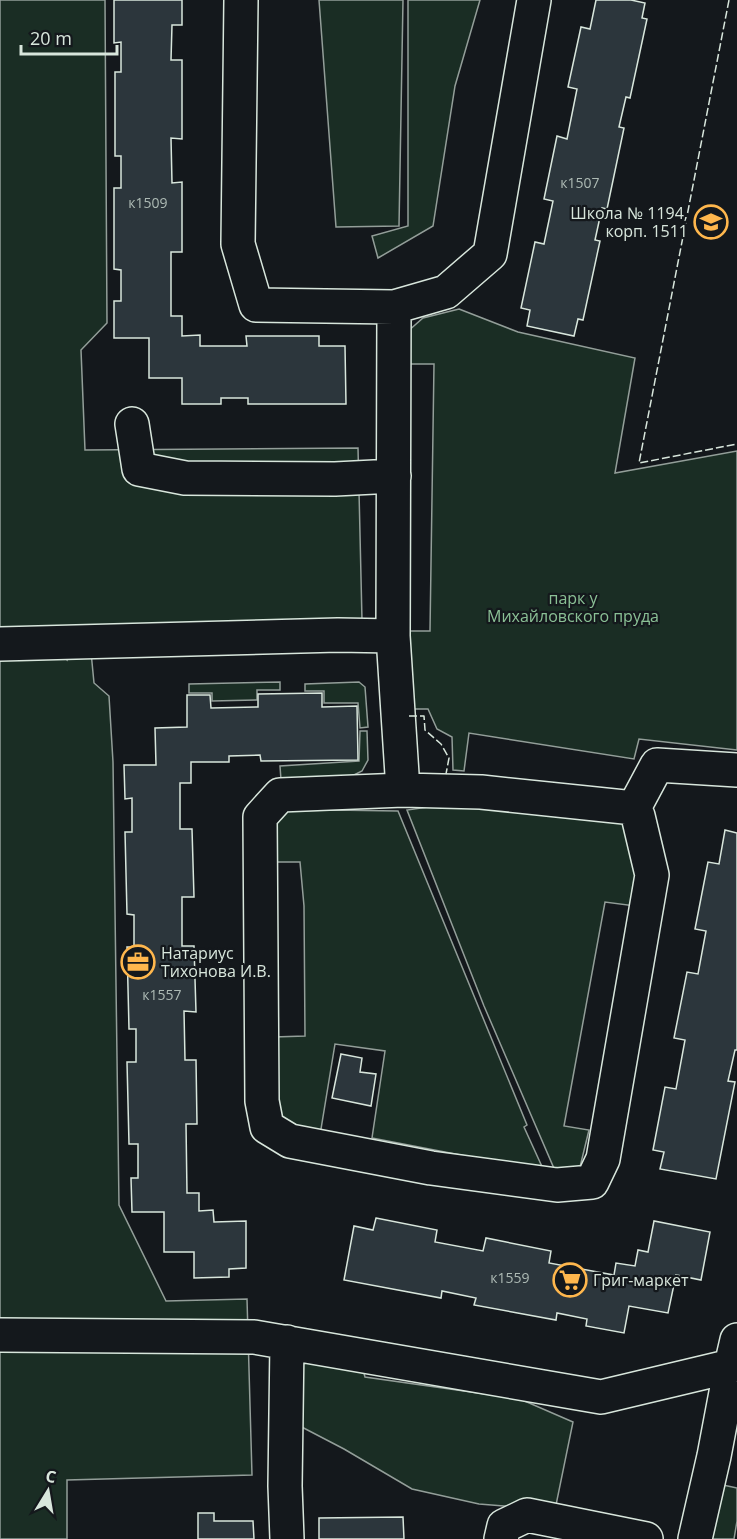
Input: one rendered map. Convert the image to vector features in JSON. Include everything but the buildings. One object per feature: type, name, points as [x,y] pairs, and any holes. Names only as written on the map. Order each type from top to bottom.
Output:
[{"type":"lane","points":[[241,0],[238,244],[256,305],[394,307],[446,292],[490,254],[534,0]]},
{"type":"lane","points":[[394,307],[393,636],[403,790]]},
{"type":"lane","points":[[132,424],[139,469],[185,478],[394,476]]},
{"type":"lane","points":[[0,644],[393,636]]},
{"type":"lane","points":[[634,808],[657,765],[737,770]]},
{"type":"lane","points":[[403,790],[481,792],[634,808],[652,875],[603,1159],[592,1182],[557,1185],[431,1168],[290,1141],[267,1127],[262,1101],[260,817],[280,795],[403,790]]},
{"type":"lane","points":[[0,1335],[254,1337],[601,1397],[734,1353],[695,1539]]},
{"type":"lane","points":[[287,1342],[285,1486],[287,1539]]},
{"type":"lane","points":[[501,1539],[504,1526],[527,1515],[646,1539]]},
{"type":"green space","points":[[0,0],[105,0],[107,323],[81,350],[85,450],[358,448],[362,620],[0,628]]},
{"type":"green space","points":[[319,0],[403,0],[399,226],[336,227]]},
{"type":"green space","points":[[408,0],[480,0],[455,86],[433,226],[378,258],[372,236],[408,226]]},
{"type":"green space","name":"парк у Михайловского пруда","points":[[459,309],[518,332],[635,358],[615,473],[737,451],[737,750],[639,739],[634,759],[469,733],[464,771],[453,770],[452,737],[437,729],[428,709],[411,709],[408,631],[430,631],[434,364],[405,364],[407,332],[423,318]]},
{"type":"green space","points":[[91,652],[94,683],[109,696],[113,762],[119,1205],[166,1301],[247,1299],[252,1475],[67,1480],[67,1539],[0,1539],[0,657],[62,656],[67,660],[67,653]]},
{"type":"green space","points":[[280,682],[280,690],[257,690],[257,700],[212,701],[212,693],[189,693],[189,684]]},
{"type":"green space","points":[[359,682],[365,687],[368,727],[360,728],[358,703],[324,703],[324,691],[305,691],[305,684]]},
{"type":"green space","points":[[360,731],[367,731],[368,760],[362,771],[348,778],[281,780],[280,766],[359,761]]},
{"type":"green space","points":[[442,805],[617,820],[638,827],[635,906],[605,902],[564,1126],[589,1130],[580,1167],[556,1173],[484,1006],[407,810]]},
{"type":"green space","points":[[282,811],[398,811],[527,1125],[524,1127],[544,1171],[372,1138],[385,1051],[335,1044],[320,1135],[296,1131],[280,1115],[275,1089],[274,1037],[305,1036],[304,906],[300,862],[271,862],[270,837]]},
{"type":"green space","points":[[296,1351],[361,1362],[365,1377],[520,1399],[573,1422],[555,1510],[479,1504],[412,1489],[294,1423]]},
{"type":"green space","points":[[723,1485],[737,1488],[737,1521],[734,1539],[709,1539]]},
{"type":"fence","points":[[729,0],[639,463],[737,444]]},
{"type":"fence","points":[[409,716],[424,716],[425,730],[441,744],[449,758],[446,774]]},
{"type":"place","name":"Школа № 1194, корп. 1511","points":[[711,222]]},
{"type":"place","name":"Натариус Тихонова И.В.","points":[[138,962]]},
{"type":"place","name":"Григ-маркет","points":[[570,1280]]}]
